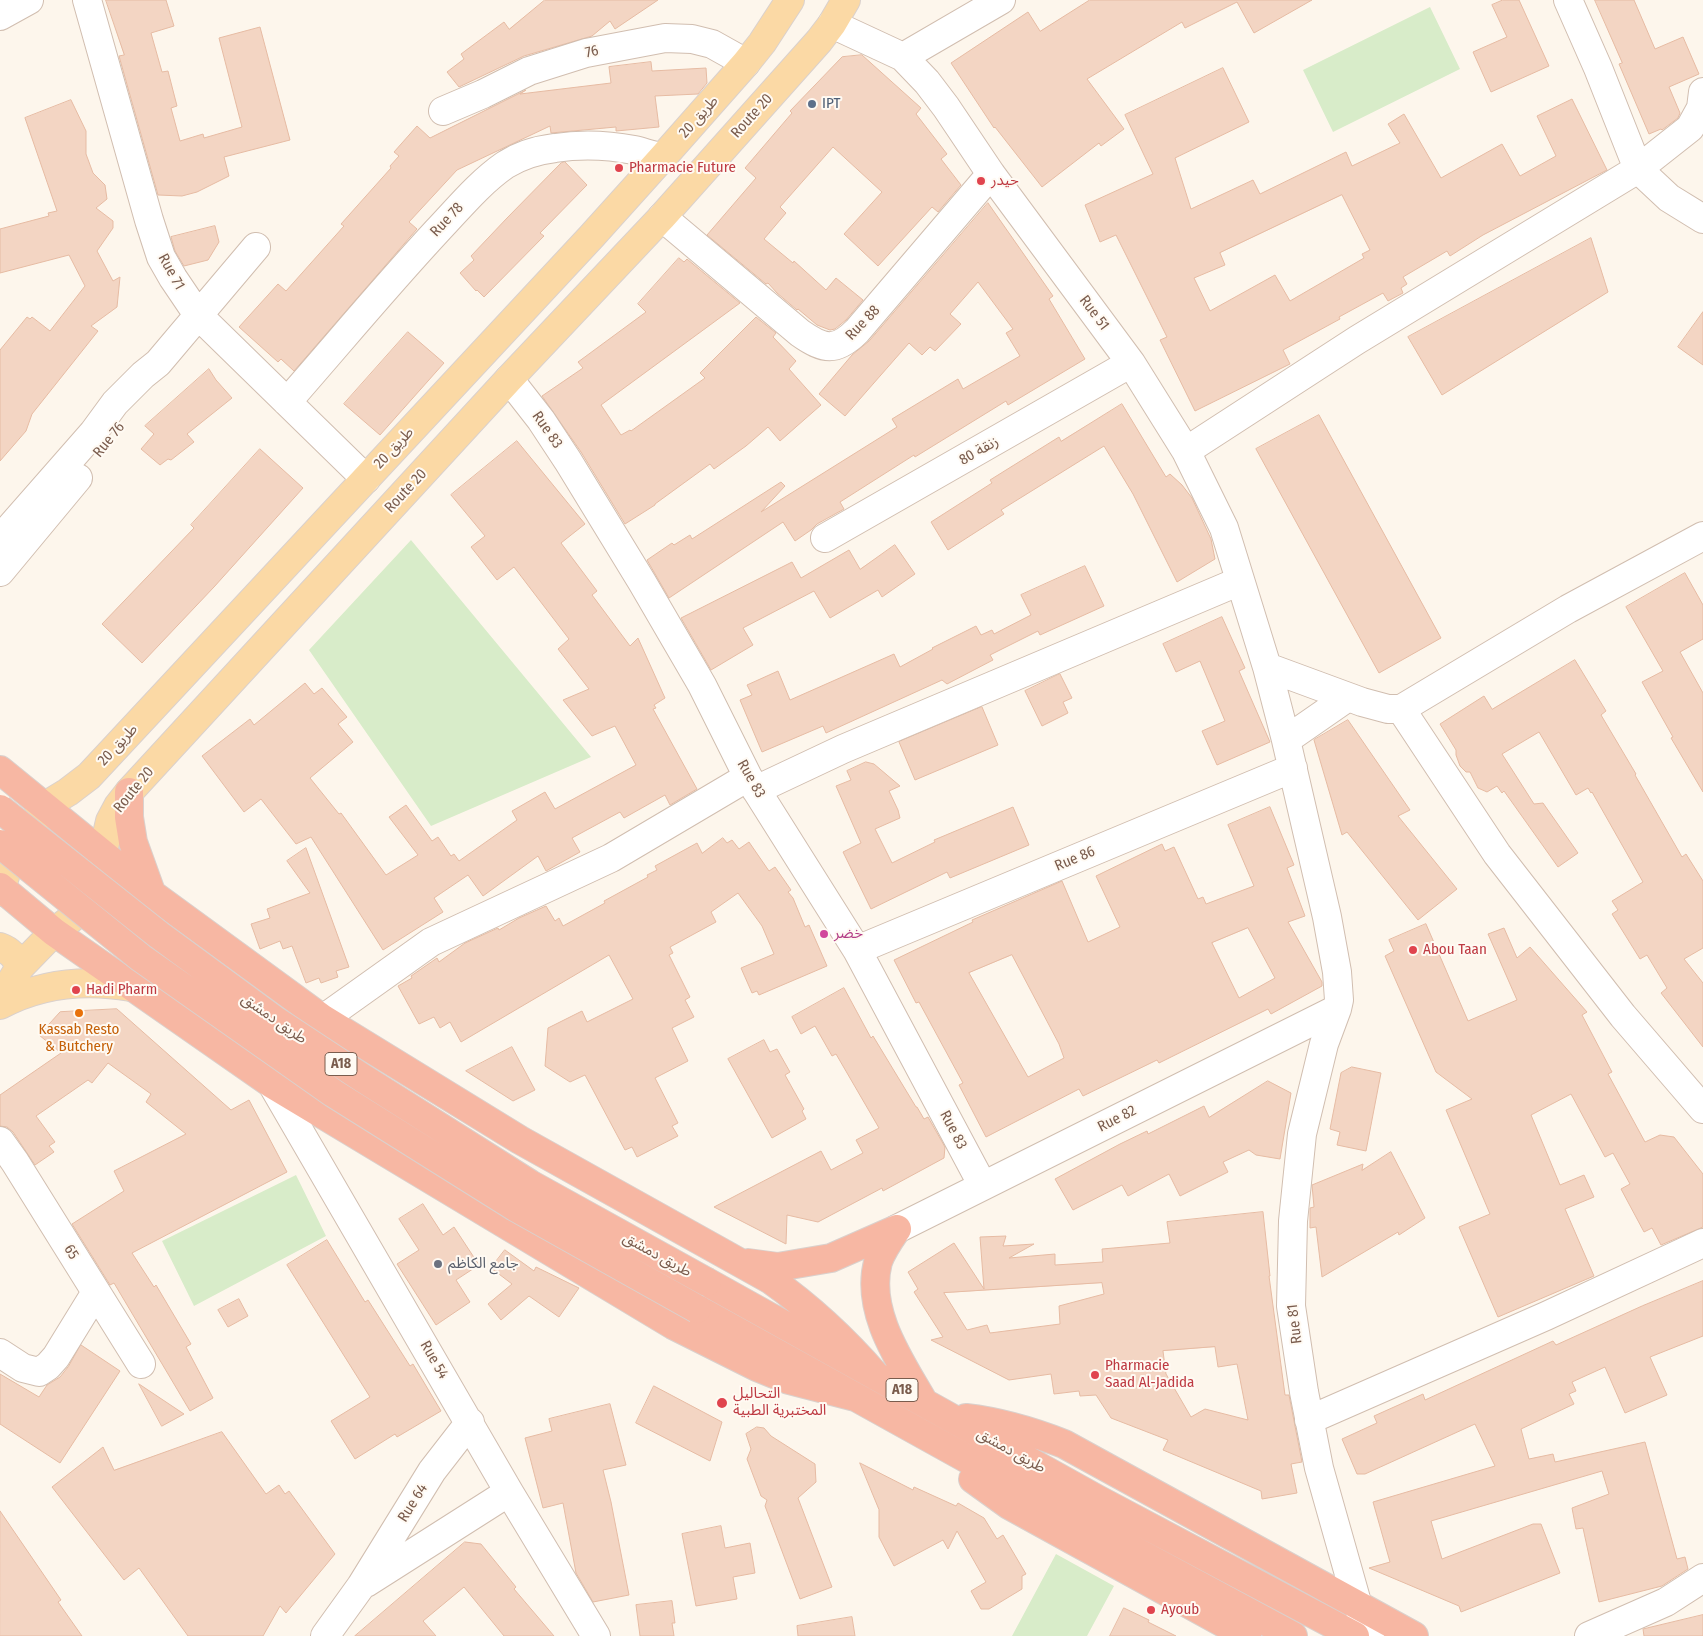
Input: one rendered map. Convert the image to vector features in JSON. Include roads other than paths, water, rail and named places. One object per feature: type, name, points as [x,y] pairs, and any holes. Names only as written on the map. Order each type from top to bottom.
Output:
[{"type":"highway","points":[[0,770],[152,894],[323,1019],[520,1140],[771,1280],[800,1300],[828,1324],[876,1376]]},
{"type":"highway","points":[[129,792],[129,817],[133,842],[152,894]]},
{"type":"highway","name":"طريق دمشق","points":[[0,809],[159,935],[276,1021],[530,1184],[1097,1499],[1355,1636]]},
{"type":"highway","name":"طريق دمشق","points":[[0,844],[141,958],[333,1093],[515,1208],[930,1439],[1293,1636]]},
{"type":"highway","points":[[0,889],[54,932],[272,1084],[673,1325],[757,1367],[822,1389],[855,1397]]},
{"type":"highway","points":[[739,1261],[778,1267],[804,1264],[831,1258],[897,1229]]},
{"type":"highway","points":[[897,1229],[878,1262],[876,1293],[879,1309],[892,1346],[924,1403]]},
{"type":"highway","points":[[949,1416],[988,1421],[1027,1430],[1064,1444],[1414,1636]]},
{"type":"highway","points":[[930,1439],[981,1486],[1010,1505],[1247,1636]]},
{"type":"main road","name":"طريق 20","points":[[0,889],[19,844],[45,806],[89,776],[584,245],[746,63],[762,43],[790,0]]},
{"type":"main road","name":"Route 20","points":[[0,999],[20,967],[54,932],[72,918],[87,899],[97,878],[110,821],[118,806],[129,792],[509,379],[662,217],[832,24],[846,0]]},
{"type":"main road","points":[[0,947],[12,953],[20,967]]},
{"type":"main road","points":[[0,1005],[25,994],[60,984],[96,982],[131,987]]},
{"type":"street","points":[[0,16],[28,0]]},
{"type":"street","name":"Rue 71","points":[[87,0],[161,257],[198,315],[366,479]]},
{"type":"street","points":[[902,57],[1001,0]]},
{"type":"street","points":[[1568,0],[1598,68],[1638,169],[1668,198],[1703,219]]},
{"type":"street","name":"Rue 51","points":[[832,24],[902,57],[927,82],[991,174],[1131,363],[1186,451],[1224,528],[1267,667],[1293,768]]},
{"type":"street","name":"76","points":[[443,111],[529,71],[586,53],[656,40],[692,39],[712,44],[746,63]]},
{"type":"street","points":[[1186,451],[1358,340],[1638,169],[1690,128],[1701,108],[1703,92]]},
{"type":"street","name":"Rue 78","points":[[287,402],[423,246],[476,190],[507,164],[532,153],[554,148],[588,145],[636,150],[654,157],[663,157]]},
{"type":"street","name":"Rue 88","points":[[662,217],[800,333],[820,346],[831,347],[840,345],[858,331],[991,174]]},
{"type":"street","name":"Rue 76","points":[[0,539],[93,433],[115,403],[158,363],[256,248]]},
{"type":"street","name":"Rue 76","points":[[0,572],[141,400],[151,382],[158,363]]},
{"type":"street","name":"زنقة 80","points":[[825,538],[1131,363]]},
{"type":"street","name":"Rue 83","points":[[509,379],[541,420],[563,453],[642,582],[702,685],[752,783],[857,950],[983,1186]]},
{"type":"street","name":"Rue 76","points":[[50,511],[93,433]]},
{"type":"street","points":[[1267,667],[1377,706],[1401,709],[1568,609],[1703,536]]},
{"type":"street","points":[[323,1019],[432,942],[611,858],[752,783],[843,749],[1240,580]]},
{"type":"street","points":[[1286,740],[1348,696]]},
{"type":"street","points":[[1401,709],[1497,854],[1623,1016],[1703,1109]]},
{"type":"street","name":"Rue 86","points":[[857,950],[1293,768]]},
{"type":"street","name":"Rue 81","points":[[1293,768],[1327,917],[1337,972],[1339,1000],[1324,1044],[1302,1134],[1293,1221],[1292,1306],[1309,1420],[1319,1468],[1358,1606],[1370,1636]]},
{"type":"street","name":"Rue 82","points":[[897,1229],[1337,1009]]},
{"type":"street","name":"Rue 54","points":[[272,1084],[509,1492],[596,1636]]},
{"type":"street","name":"65","points":[[0,1140],[141,1364]]},
{"type":"street","points":[[1309,1420],[1546,1316],[1703,1244]]},
{"type":"street","points":[[0,1353],[23,1368],[39,1372],[56,1357],[96,1292]]},
{"type":"street","name":"Rue 64","points":[[325,1636],[361,1586],[432,1472],[470,1422]]},
{"type":"street","name":"Rue 64","points":[[361,1586],[509,1492]]},
{"type":"street","points":[[1589,1636],[1666,1602],[1703,1578]]},
{"type":"place","name":"IPT","points":[[812,104]]},
{"type":"place","name":"Pharmacie Future","points":[[619,168]]},
{"type":"place","name":"حيدر","points":[[981,181]]},
{"type":"place","name":"خضر","points":[[824,934]]},
{"type":"place","name":"Abou Taan","points":[[1413,950]]},
{"type":"place","name":"Hadi Pharm","points":[[76,990]]},
{"type":"place","name":"Kassab Resto & Butchery","points":[[79,1013]]},
{"type":"place","name":"جامع الكاظم","points":[[438,1264]]},
{"type":"place","name":"Pharmacie Saad Al-Jadida","points":[[1095,1375]]},
{"type":"place","name":"التحاليل المختبرية الطبية","points":[[722,1403]]},
{"type":"place","name":"Ayoub","points":[[1151,1610]]}]
